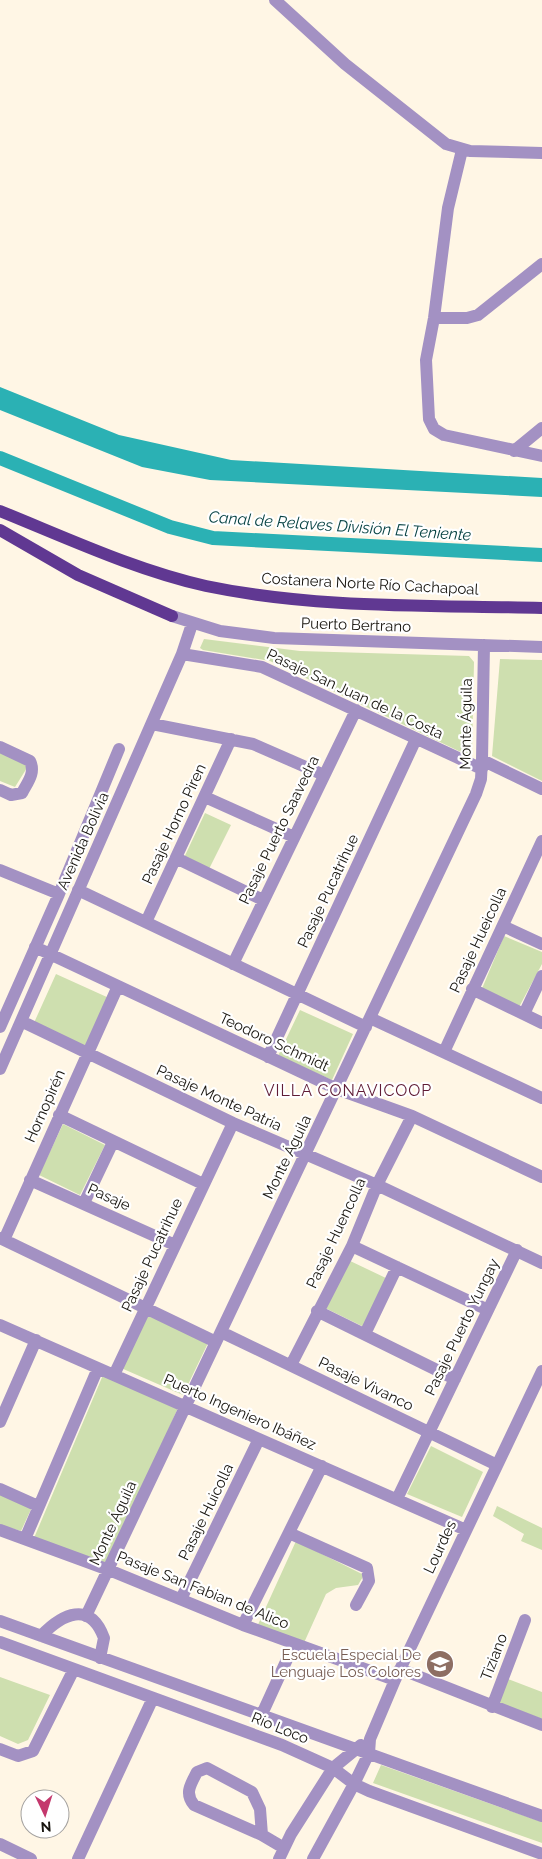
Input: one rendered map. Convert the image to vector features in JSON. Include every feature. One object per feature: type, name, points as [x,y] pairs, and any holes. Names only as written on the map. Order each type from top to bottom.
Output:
[{"type":"main road","name":"Costanera Norte Río Cachapoal","points":[[0,511],[135,564],[204,585],[235,592],[327,601],[542,608]]},
{"type":"main road","points":[[0,530],[78,575],[172,616]]},
{"type":"street","points":[[275,0],[370,84],[439,139],[462,150],[542,153]]},
{"type":"street","points":[[462,150],[448,208],[434,318],[426,360],[429,418],[434,429],[444,435],[542,456]]},
{"type":"street","points":[[434,318],[467,318],[478,315],[542,264]]},
{"type":"street","points":[[514,451],[542,428]]},
{"type":"street","name":"Puerto Bertrano","points":[[172,616],[192,624],[239,635],[289,640],[542,647]]},
{"type":"street","name":"Avenida Bolivia","points":[[0,1069],[152,724],[182,654],[192,624]]},
{"type":"street","name":"Monte Águila","points":[[86,1616],[476,794],[482,764],[484,645]]},
{"type":"street","name":"Pasaje San Juan de la Costa","points":[[182,654],[262,666],[416,739],[542,789]]},
{"type":"street","name":"Pasaje Puerto Saavedra","points":[[232,964],[356,710]]},
{"type":"street","points":[[152,724],[253,744],[324,775]]},
{"type":"street","name":"Pasaje Horno Piren","points":[[146,922],[231,739]]},
{"type":"street","name":"Pasaje Pucatrihue","points":[[268,1057],[416,739]]},
{"type":"street","points":[[0,747],[30,760],[33,772],[22,793],[11,794],[0,790]]},
{"type":"street","name":"Avenida Bolivia","points":[[0,1027],[59,894],[119,749]]},
{"type":"street","points":[[205,797],[294,837]]},
{"type":"street","name":"Pasaje Hueicolla","points":[[444,1052],[472,989],[539,858],[542,841]]},
{"type":"street","points":[[176,858],[263,900]]},
{"type":"street","points":[[0,870],[59,894]]},
{"type":"street","points":[[78,890],[297,994],[444,1052],[542,1098]]},
{"type":"street","points":[[503,926],[542,944]]},
{"type":"street","name":"Teodoro Schmidt","points":[[35,947],[337,1089],[412,1116],[542,1177]]},
{"type":"street","points":[[524,1014],[542,976]]},
{"type":"street","name":"Hornopirén","points":[[2,1239],[118,986]]},
{"type":"street","points":[[472,989],[542,1023]]},
{"type":"street","name":"Pasaje Monte Patria","points":[[21,1022],[233,1123],[377,1185],[542,1262]]},
{"type":"street","points":[[59,1115],[203,1184]]},
{"type":"street","name":"Pasaje Huencolla","points":[[290,1365],[352,1246],[377,1185],[412,1116]]},
{"type":"street","name":"Pasaje Pucatrihue","points":[[114,1375],[233,1123]]},
{"type":"street","points":[[84,1204],[113,1142]]},
{"type":"street","name":"Pasaje","points":[[30,1180],[175,1245]]},
{"type":"street","name":"Pasaje Vivanco","points":[[2,1239],[145,1308],[290,1365],[497,1464]]},
{"type":"street","points":[[352,1246],[488,1310]]},
{"type":"street","name":"Pasaje Puerto Yungay","points":[[397,1499],[517,1250]]},
{"type":"street","points":[[365,1334],[397,1267]]},
{"type":"street","points":[[317,1311],[455,1379]]},
{"type":"street","name":"Puerto Ingeniero Ibáñez","points":[[0,1325],[466,1530]]},
{"type":"street","points":[[0,1422],[36,1340]]},
{"type":"street","points":[[25,1538],[98,1368]]},
{"type":"street","name":"Lourdes","points":[[313,1859],[354,1784],[363,1750],[370,1739],[397,1675],[542,1370]]},
{"type":"street","name":"Pasaje Huicolla","points":[[181,1599],[259,1439]]},
{"type":"street","points":[[243,1625],[322,1466]]},
{"type":"street","points":[[0,1489],[38,1506]]},
{"type":"street","name":"Pasaje San Fabian de Alico","points":[[0,1530],[109,1570],[294,1644],[397,1675],[542,1725]]},
{"type":"street","points":[[289,1533],[367,1568],[368,1581],[356,1605]]},
{"type":"street","points":[[41,1636],[61,1618],[77,1614],[86,1616],[95,1622],[104,1638],[100,1658]]},
{"type":"street","name":"Tiziano","points":[[492,1707],[525,1620]]},
{"type":"street","name":"Río Loco","points":[[0,1621],[363,1750],[542,1816]]},
{"type":"street","name":"Río Loco","points":[[0,1642],[282,1745],[333,1768],[354,1784],[542,1854]]},
{"type":"street","points":[[262,1714],[294,1644]]},
{"type":"street","points":[[0,1749],[18,1756],[33,1752],[74,1669]]},
{"type":"street","points":[[78,1859],[153,1698]]},
{"type":"street","points":[[262,1835],[260,1809],[257,1799],[252,1792],[207,1768],[197,1772],[188,1791],[190,1799],[194,1804],[262,1835],[281,1853],[333,1768],[363,1750]]},
{"type":"street","points":[[0,1844],[31,1859]]},
{"type":"green space","points":[[204,639],[300,651],[469,656],[474,662],[472,753],[465,754],[270,661],[203,650],[200,648]]},
{"type":"green space","points":[[500,659],[542,660],[542,781],[492,756]]},
{"type":"green space","points":[[0,751],[30,763],[15,787],[0,781]]},
{"type":"green space","points":[[205,813],[231,825],[208,871],[182,862]]},
{"type":"green space","points":[[504,936],[542,952],[542,964],[518,1009],[481,991]]},
{"type":"green space","points":[[56,974],[109,998],[85,1051],[33,1025]]},
{"type":"green space","points":[[300,1010],[353,1034],[332,1080],[278,1056]]},
{"type":"green space","points":[[63,1124],[105,1145],[80,1195],[39,1175]]},
{"type":"green space","points":[[346,1259],[388,1279],[364,1327],[323,1307]]},
{"type":"green space","points":[[147,1315],[208,1343],[183,1395],[121,1368]]},
{"type":"green space","points":[[103,1375],[178,1408],[108,1564],[34,1538]]},
{"type":"green space","points":[[431,1446],[483,1472],[462,1517],[407,1494]]},
{"type":"green space","points":[[0,1493],[32,1507],[21,1531],[0,1525]]},
{"type":"green space","points":[[497,1506],[542,1528],[542,1550],[521,1541],[524,1534],[493,1516]]},
{"type":"green space","points":[[296,1541],[364,1575],[358,1585],[336,1588],[326,1594],[303,1645],[256,1629]]},
{"type":"green space","points":[[0,1677],[50,1695],[28,1740],[18,1744],[0,1736]]},
{"type":"green space","points":[[508,1679],[542,1692],[542,1719],[499,1703]]},
{"type":"green space","points":[[381,1765],[542,1822],[542,1843],[373,1783]]},
{"type":"water","points":[[0,387],[119,435],[231,460],[542,478],[542,497],[210,480],[142,467],[0,410]]},
{"type":"waterway","name":"Canal de Relaves División El Teniente","points":[[0,458],[170,527],[213,538],[542,555]]},
{"type":"place","name":"Escuela Especial De Lenguaje Los Colores","points":[[440,1664]]},
{"type":"district","name":"VILLA CONAVICOOP","points":[[348,1090]]}]
